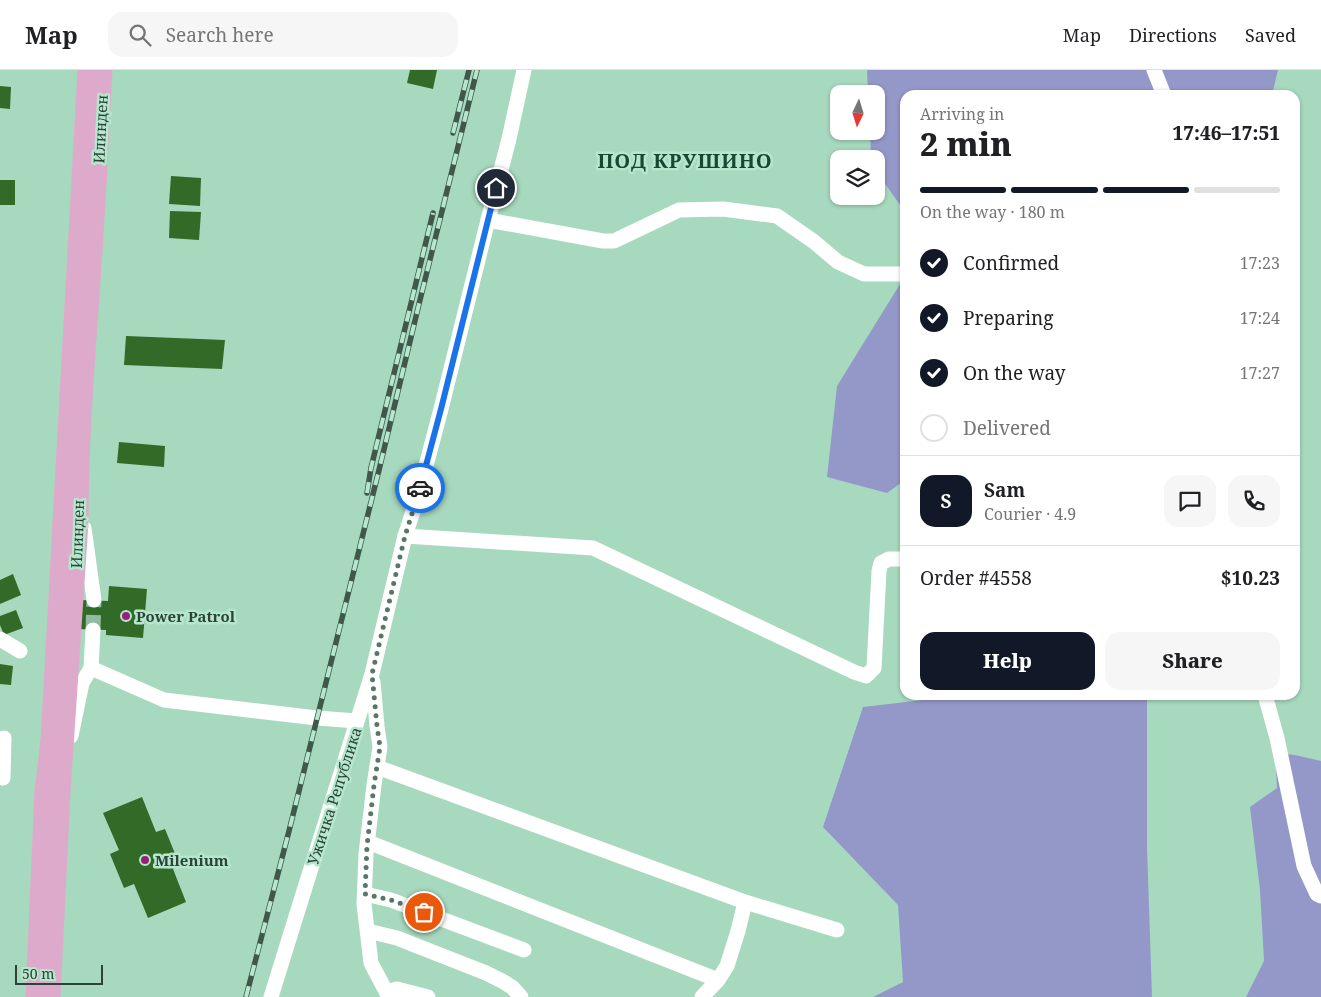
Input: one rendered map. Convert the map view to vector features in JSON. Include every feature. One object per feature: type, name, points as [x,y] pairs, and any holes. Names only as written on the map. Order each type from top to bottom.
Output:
[{"type":"main road","name":"Илинден","points":[[35,997],[44,791],[50,741],[87,70]]},
{"type":"main road","name":"Илинден","points":[[51,997],[60,792],[79,522],[84,394],[103,70]]},
{"type":"street","name":"Ужичка Република","points":[[272,997],[372,674],[405,536],[439,418],[509,139],[524,70]]},
{"type":"street","points":[[1154,70],[1162,90]]},
{"type":"street","points":[[488,220],[603,241],[614,241],[679,210],[723,209],[776,216],[814,240],[838,262],[864,274],[900,274]]},
{"type":"street","points":[[79,494],[94,600]]},
{"type":"street","points":[[405,536],[593,548],[866,676],[874,668],[878,570],[881,563],[900,559]]},
{"type":"street","points":[[60,792],[82,682],[91,668],[93,630]]},
{"type":"street","points":[[0,640],[20,651]]},
{"type":"street","points":[[91,668],[164,700],[357,721]]},
{"type":"street","points":[[372,674],[380,747],[368,842],[364,904],[372,963],[388,994],[398,990],[428,997]]},
{"type":"street","points":[[1266,700],[1277,738],[1304,866],[1317,894],[1321,896]]},
{"type":"street","points":[[4,738],[6,778]]},
{"type":"street","points":[[377,766],[745,902],[837,930]]},
{"type":"street","points":[[368,842],[718,980]]},
{"type":"street","points":[[365,894],[391,900],[524,950]]},
{"type":"street","points":[[702,997],[718,980],[727,966],[745,902]]},
{"type":"street","points":[[368,931],[397,938],[486,973],[513,988],[521,997]]},
{"type":"shaded area","points":[[867,70],[1278,70],[1273,90],[900,90],[900,205],[885,184],[885,150],[871,150],[870,140],[885,140],[885,85],[868,85]]},
{"type":"shaded area","points":[[900,284],[900,484],[887,493],[827,477],[837,386]]},
{"type":"shaded area","points":[[923,700],[1147,700],[1147,847],[1152,997],[873,997],[903,982],[898,905],[823,827],[863,707]]},
{"type":"shaded area","points":[[1275,753],[1321,761],[1321,997],[1246,997],[1264,961],[1260,890],[1250,807],[1277,788]]},
{"type":"building","points":[[410,70],[437,70],[433,89],[407,83]]},
{"type":"building","points":[[0,86],[11,87],[10,109],[0,108]]},
{"type":"building","points":[[171,176],[201,178],[200,206],[169,204]]},
{"type":"building","points":[[0,180],[15,180],[15,205],[0,205]]},
{"type":"building","points":[[170,211],[201,212],[199,240],[169,238]]},
{"type":"building","points":[[126,336],[225,340],[222,369],[124,365]]},
{"type":"building","points":[[119,442],[165,446],[164,467],[117,463]]},
{"type":"building","points":[[13,574],[21,595],[0,604],[0,580]]},
{"type":"building","name":"Power Patrol","points":[[109,586],[147,589],[143,638],[106,635],[106,630],[78,629],[80,600],[108,601]]},
{"type":"building","points":[[16,610],[23,628],[4,635],[0,625],[0,616]]},
{"type":"building","points":[[0,664],[13,666],[11,685],[0,684]]},
{"type":"building","name":"Milenium","points":[[142,797],[156,832],[165,829],[180,866],[173,869],[186,902],[148,918],[134,884],[124,888],[110,854],[119,850],[103,813]]},
{"type":"tunnel","points":[[93,630],[94,600]]},
{"type":"railway","points":[[453,133],[469,70]]},
{"type":"railway","points":[[246,997],[379,470],[477,70]]},
{"type":"railway","points":[[367,493],[371,468],[433,213]]},
{"type":"way so far","points":[[420,488],[405,536],[372,674],[380,747],[366,854],[365,894],[391,900],[424,912]]},
{"type":"place","name":"Power Patrol","points":[[126,616]]},
{"type":"place","name":"Milenium","points":[[145,860]]},
{"type":"district","name":"ПОД КРУШИНО","points":[[685,160]]},
{"type":"route","points":[[420,488],[496,188]]}]
